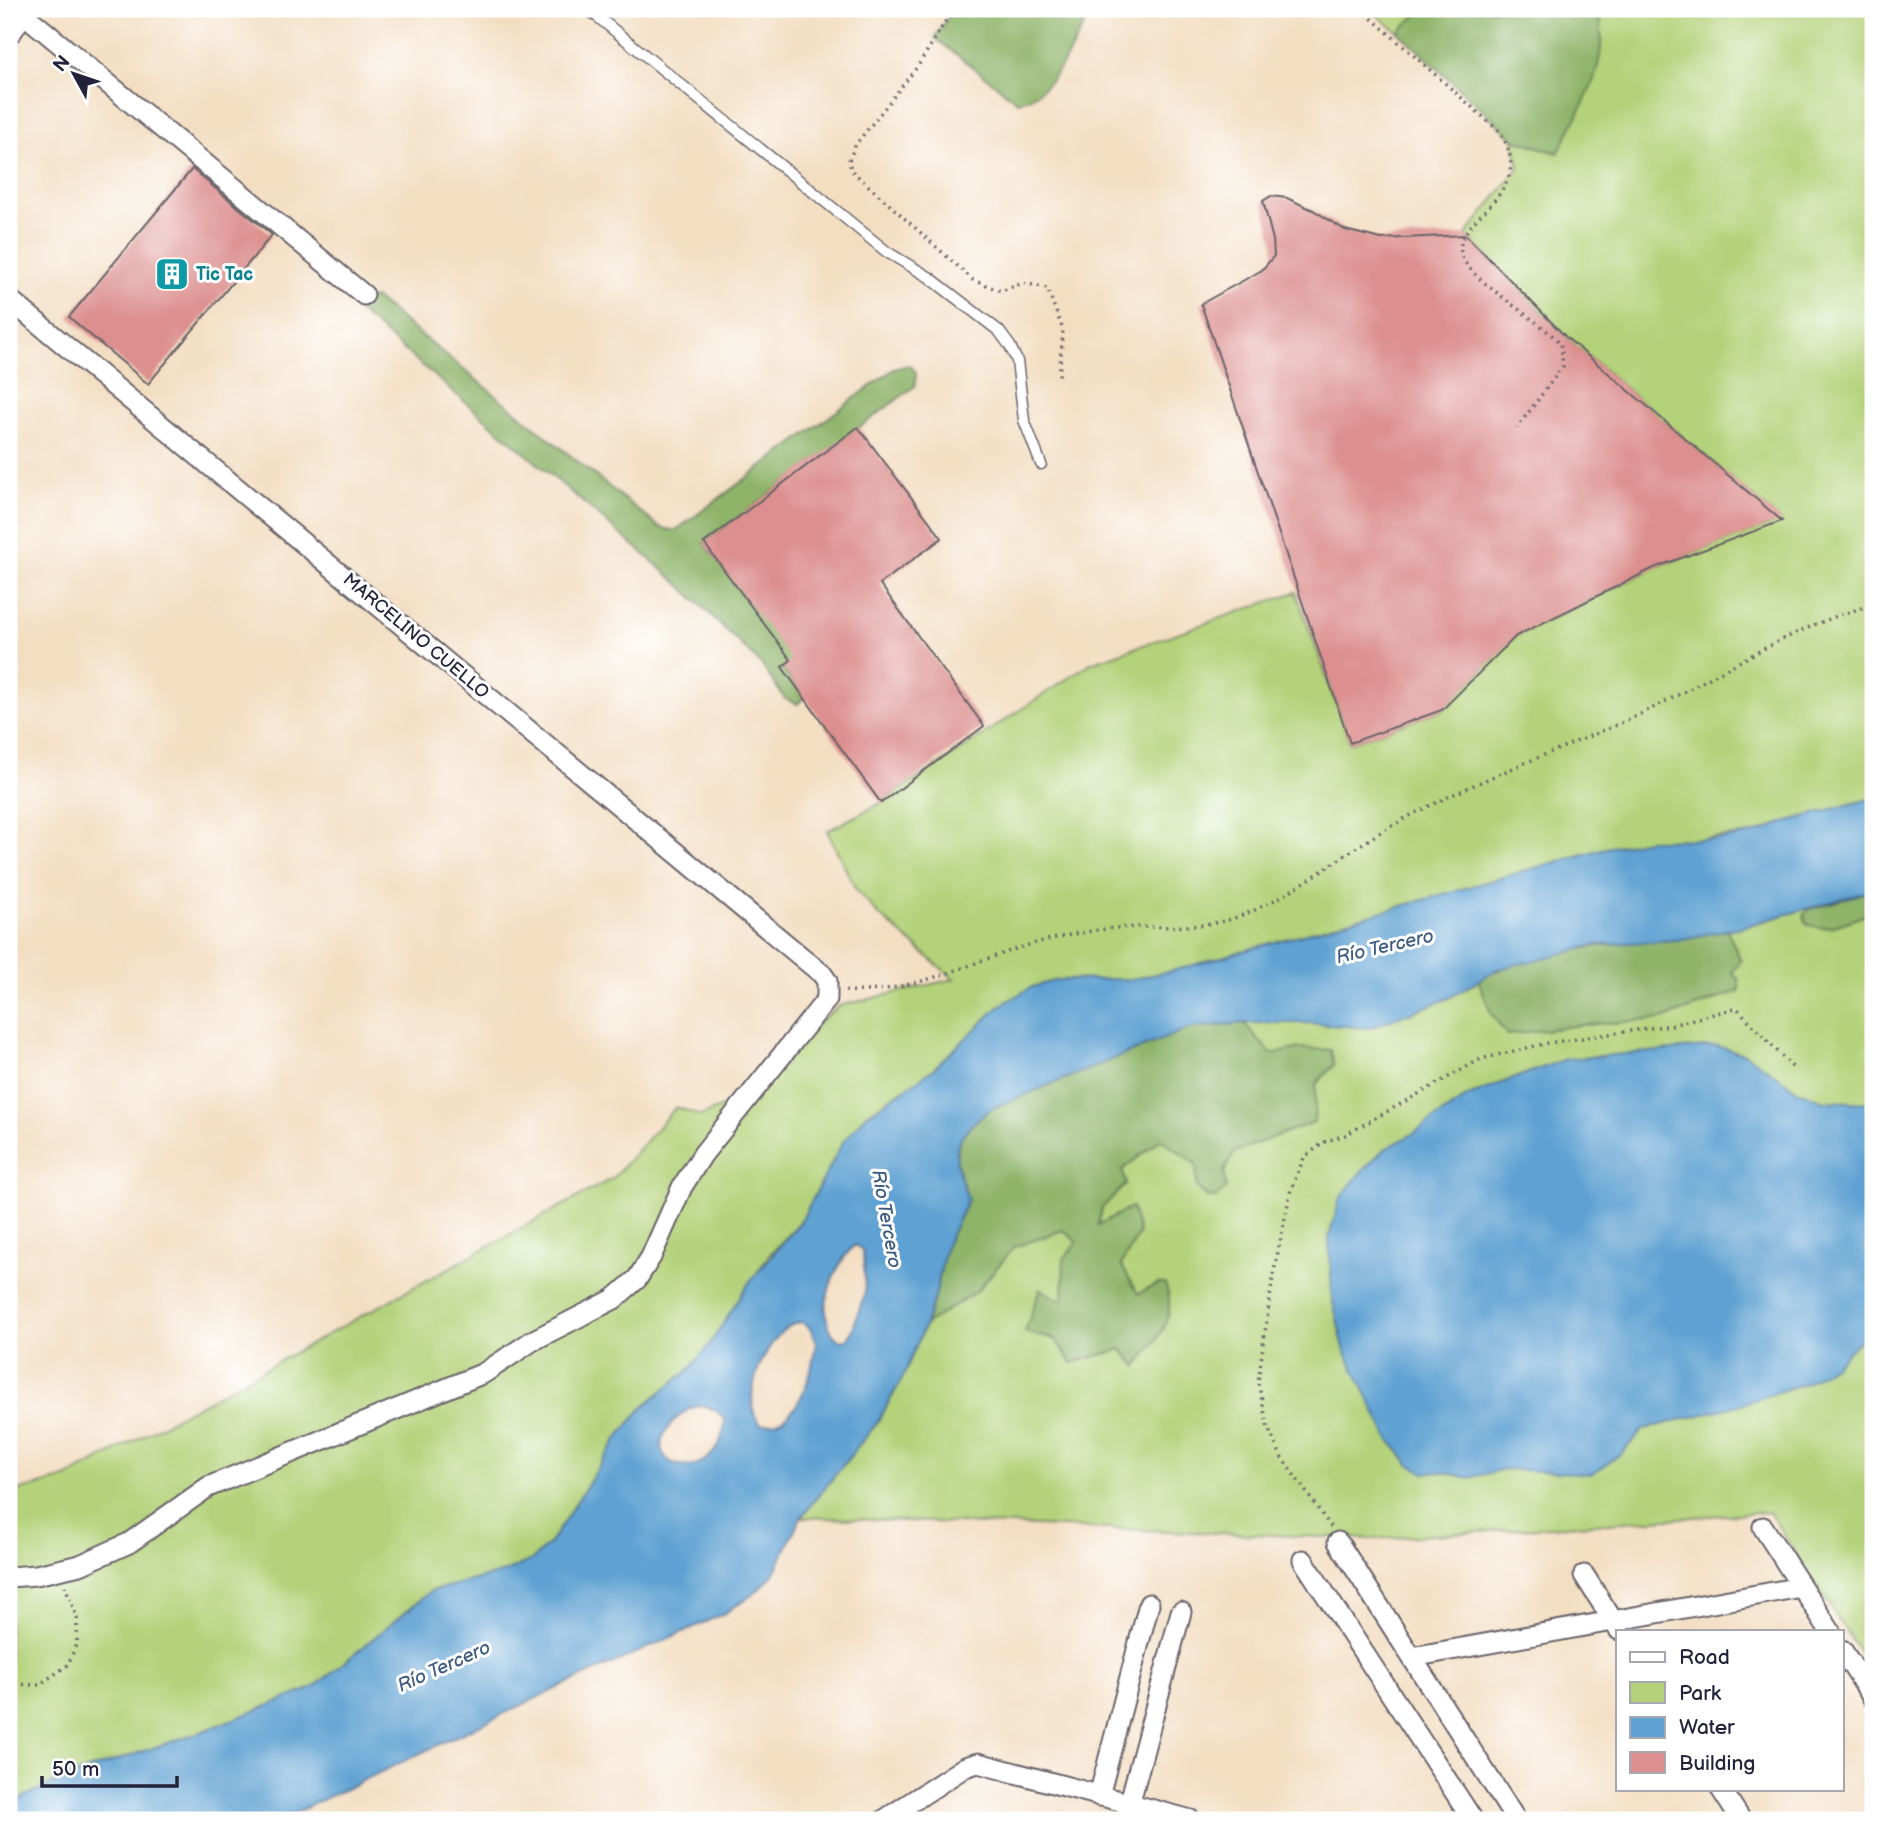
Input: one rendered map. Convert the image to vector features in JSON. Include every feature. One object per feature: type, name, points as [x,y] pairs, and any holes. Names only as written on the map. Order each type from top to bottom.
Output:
[{"type":"street","points":[[17,16],[364,295]]},
{"type":"street","name":"MARCELINO CUELLO","points":[[9,299],[825,982]]},
{"type":"street","points":[[9,1577],[36,1576],[80,1566],[129,1543],[208,1487],[484,1373],[533,1341],[614,1299],[636,1279],[651,1257],[682,1187],[703,1154],[827,999],[825,982]]},
{"type":"street","points":[[1763,1527],[1829,1630]]},
{"type":"street","points":[[1338,1542],[1516,1820]]},
{"type":"street","points":[[1303,1560],[1473,1820]]},
{"type":"street","points":[[1584,1575],[1616,1626]]},
{"type":"street","points":[[1412,1657],[1616,1626],[1801,1587]]},
{"type":"street","points":[[1099,1796],[1149,1604]]},
{"type":"street","points":[[1128,1812],[1181,1612]]},
{"type":"street","points":[[1843,1652],[1873,1699]]},
{"type":"street","points":[[884,1820],[965,1767],[978,1763],[1099,1796],[1128,1812],[1191,1820]]},
{"type":"street","points":[[1722,1790],[1741,1820]]},
{"type":"lane","points":[[588,9],[887,252],[929,277],[999,331],[1017,361],[1024,419],[1041,464]]},
{"type":"path","points":[[953,9],[918,66],[856,144],[849,160],[851,170],[972,280],[1001,290],[1023,283],[1047,288],[1063,330],[1059,377]]},
{"type":"path","points":[[1361,9],[1499,131],[1513,156],[1512,170],[1505,184],[1466,235],[1461,244],[1461,254],[1476,273],[1561,344],[1563,366],[1517,428]]},
{"type":"path","points":[[825,982],[867,993],[902,985],[1040,942],[1113,928],[1209,924],[1241,916],[1269,903],[1392,825],[1547,752],[1622,723],[1814,626],[1873,605]]},
{"type":"path","points":[[1338,1542],[1282,1458],[1268,1427],[1258,1381],[1273,1276],[1290,1189],[1298,1168],[1313,1149],[1346,1135],[1358,1125],[1481,1059],[1548,1043],[1671,1025],[1737,1008],[1794,1069]]},
{"type":"path","points":[[9,1684],[39,1685],[68,1665],[77,1642],[77,1618],[60,1570]]},
{"type":"green space","points":[[953,9],[1092,9],[1054,77],[1031,97],[1018,102],[935,38]]},
{"type":"green space","points":[[1369,9],[1423,9],[1398,32]]},
{"type":"green space","points":[[1423,9],[1596,9],[1601,27],[1598,65],[1585,101],[1558,153],[1514,139],[1398,32]]},
{"type":"green space","points":[[1596,9],[1873,9],[1873,798],[1785,822],[1754,834],[1606,848],[1176,970],[1132,979],[1057,980],[1001,1005],[931,1071],[863,1117],[801,1221],[769,1255],[708,1347],[691,1368],[644,1406],[619,1436],[550,1543],[532,1560],[502,1573],[431,1591],[313,1688],[206,1730],[62,1779],[9,1804],[9,1493],[66,1478],[613,1178],[676,1107],[701,1116],[762,1090],[821,1020],[839,1006],[954,979],[878,914],[856,890],[827,831],[881,803],[1091,663],[1296,592],[1350,743],[1442,710],[1516,636],[1654,568],[1781,521],[1567,338],[1466,235],[1519,168],[1514,139],[1558,153],[1601,22]]},
{"type":"green space","points":[[375,298],[659,527],[675,531],[894,369],[909,365],[916,372],[915,386],[704,543],[793,659],[782,668],[804,697],[798,704],[785,699],[761,664],[678,583],[357,310],[360,301]]},
{"type":"green space","points":[[1873,890],[1873,1673],[1769,1512],[1374,1539],[801,1517],[877,1423],[902,1379],[925,1325],[978,1290],[1014,1247],[1063,1230],[1077,1242],[1064,1259],[1063,1302],[1025,1332],[1056,1340],[1072,1363],[1121,1349],[1137,1366],[1158,1284],[1138,1294],[1121,1265],[1139,1233],[1098,1226],[1102,1208],[1125,1184],[1122,1170],[1161,1139],[1196,1164],[1224,1173],[1234,1152],[1313,1122],[1316,1084],[1334,1065],[1300,1048],[1270,1055],[1244,1023],[1308,1023],[1369,1028],[1449,998],[1478,979],[1491,1013],[1507,1035],[1581,1025],[1662,1019],[1739,991],[1732,972],[1741,961],[1727,930]]},
{"type":"green space","points":[[1873,890],[1873,913],[1830,926],[1806,923],[1804,915],[1808,910]]},
{"type":"green space","points":[[1727,930],[1741,961],[1732,972],[1739,980],[1739,991],[1662,1019],[1581,1025],[1507,1035],[1491,1013],[1478,979],[1537,957]]},
{"type":"green space","points":[[1244,1023],[1271,1054],[1301,1048],[1331,1050],[1334,1065],[1316,1084],[1314,1122],[1234,1152],[1224,1172],[1226,1188],[1216,1198],[1207,1197],[1197,1187],[1196,1164],[1161,1139],[1122,1170],[1126,1184],[1102,1208],[1098,1225],[1132,1207],[1139,1233],[1121,1265],[1138,1294],[1158,1284],[1165,1284],[1169,1297],[1163,1328],[1137,1366],[1121,1349],[1072,1363],[1056,1340],[1025,1332],[1040,1289],[1063,1302],[1064,1259],[1077,1242],[1063,1230],[1014,1247],[978,1290],[925,1325],[936,1293],[946,1245],[968,1199],[955,1161],[959,1138],[971,1124],[992,1108],[1190,1028]]},
{"type":"water","name":"Río Tercero","points":[[1873,798],[1873,890],[1742,927],[1677,940],[1597,945],[1498,969],[1449,998],[1369,1028],[1308,1023],[1244,1023],[1190,1028],[992,1108],[968,1129],[957,1147],[958,1169],[968,1199],[946,1245],[936,1293],[902,1379],[877,1423],[801,1517],[773,1575],[755,1593],[723,1614],[562,1686],[280,1820],[9,1820],[9,1804],[62,1779],[206,1730],[313,1688],[431,1591],[502,1573],[532,1560],[550,1543],[619,1436],[644,1406],[691,1368],[708,1347],[750,1281],[801,1221],[843,1142],[864,1117],[931,1071],[1001,1005],[1032,987],[1057,980],[1132,979],[1176,970],[1606,848],[1648,840],[1722,839],[1754,834],[1785,822]],"holes":[[[855,1245],[863,1251],[865,1292],[851,1334],[847,1340],[840,1341],[831,1332],[827,1320],[828,1293],[839,1266]],[[801,1322],[809,1327],[816,1341],[807,1382],[802,1396],[785,1417],[774,1423],[761,1424],[754,1413],[754,1383],[768,1350],[789,1327]],[[699,1406],[717,1411],[725,1420],[719,1443],[708,1457],[694,1464],[680,1465],[668,1460],[662,1450],[663,1436],[678,1417]]]},
{"type":"water","points":[[1717,1046],[1745,1054],[1799,1091],[1825,1101],[1873,1103],[1873,1327],[1834,1366],[1806,1383],[1735,1406],[1644,1429],[1623,1452],[1593,1474],[1505,1469],[1469,1478],[1443,1472],[1425,1473],[1409,1464],[1388,1438],[1344,1349],[1332,1298],[1329,1237],[1340,1198],[1383,1150],[1411,1135],[1468,1096],[1566,1059]]},
{"type":"building","name":"Tic Tac","points":[[192,169],[272,235],[148,384],[69,317]]},
{"type":"building","points":[[1271,196],[1287,198],[1345,230],[1381,239],[1466,235],[1567,338],[1782,521],[1654,568],[1516,636],[1442,710],[1350,743],[1201,304],[1262,270],[1274,256],[1273,240],[1263,201]]},
{"type":"building","points":[[858,427],[942,538],[880,584],[984,726],[881,803],[782,667],[791,660],[704,543]]},
{"type":"place","name":"Tic Tac","points":[[172,274]]}]
